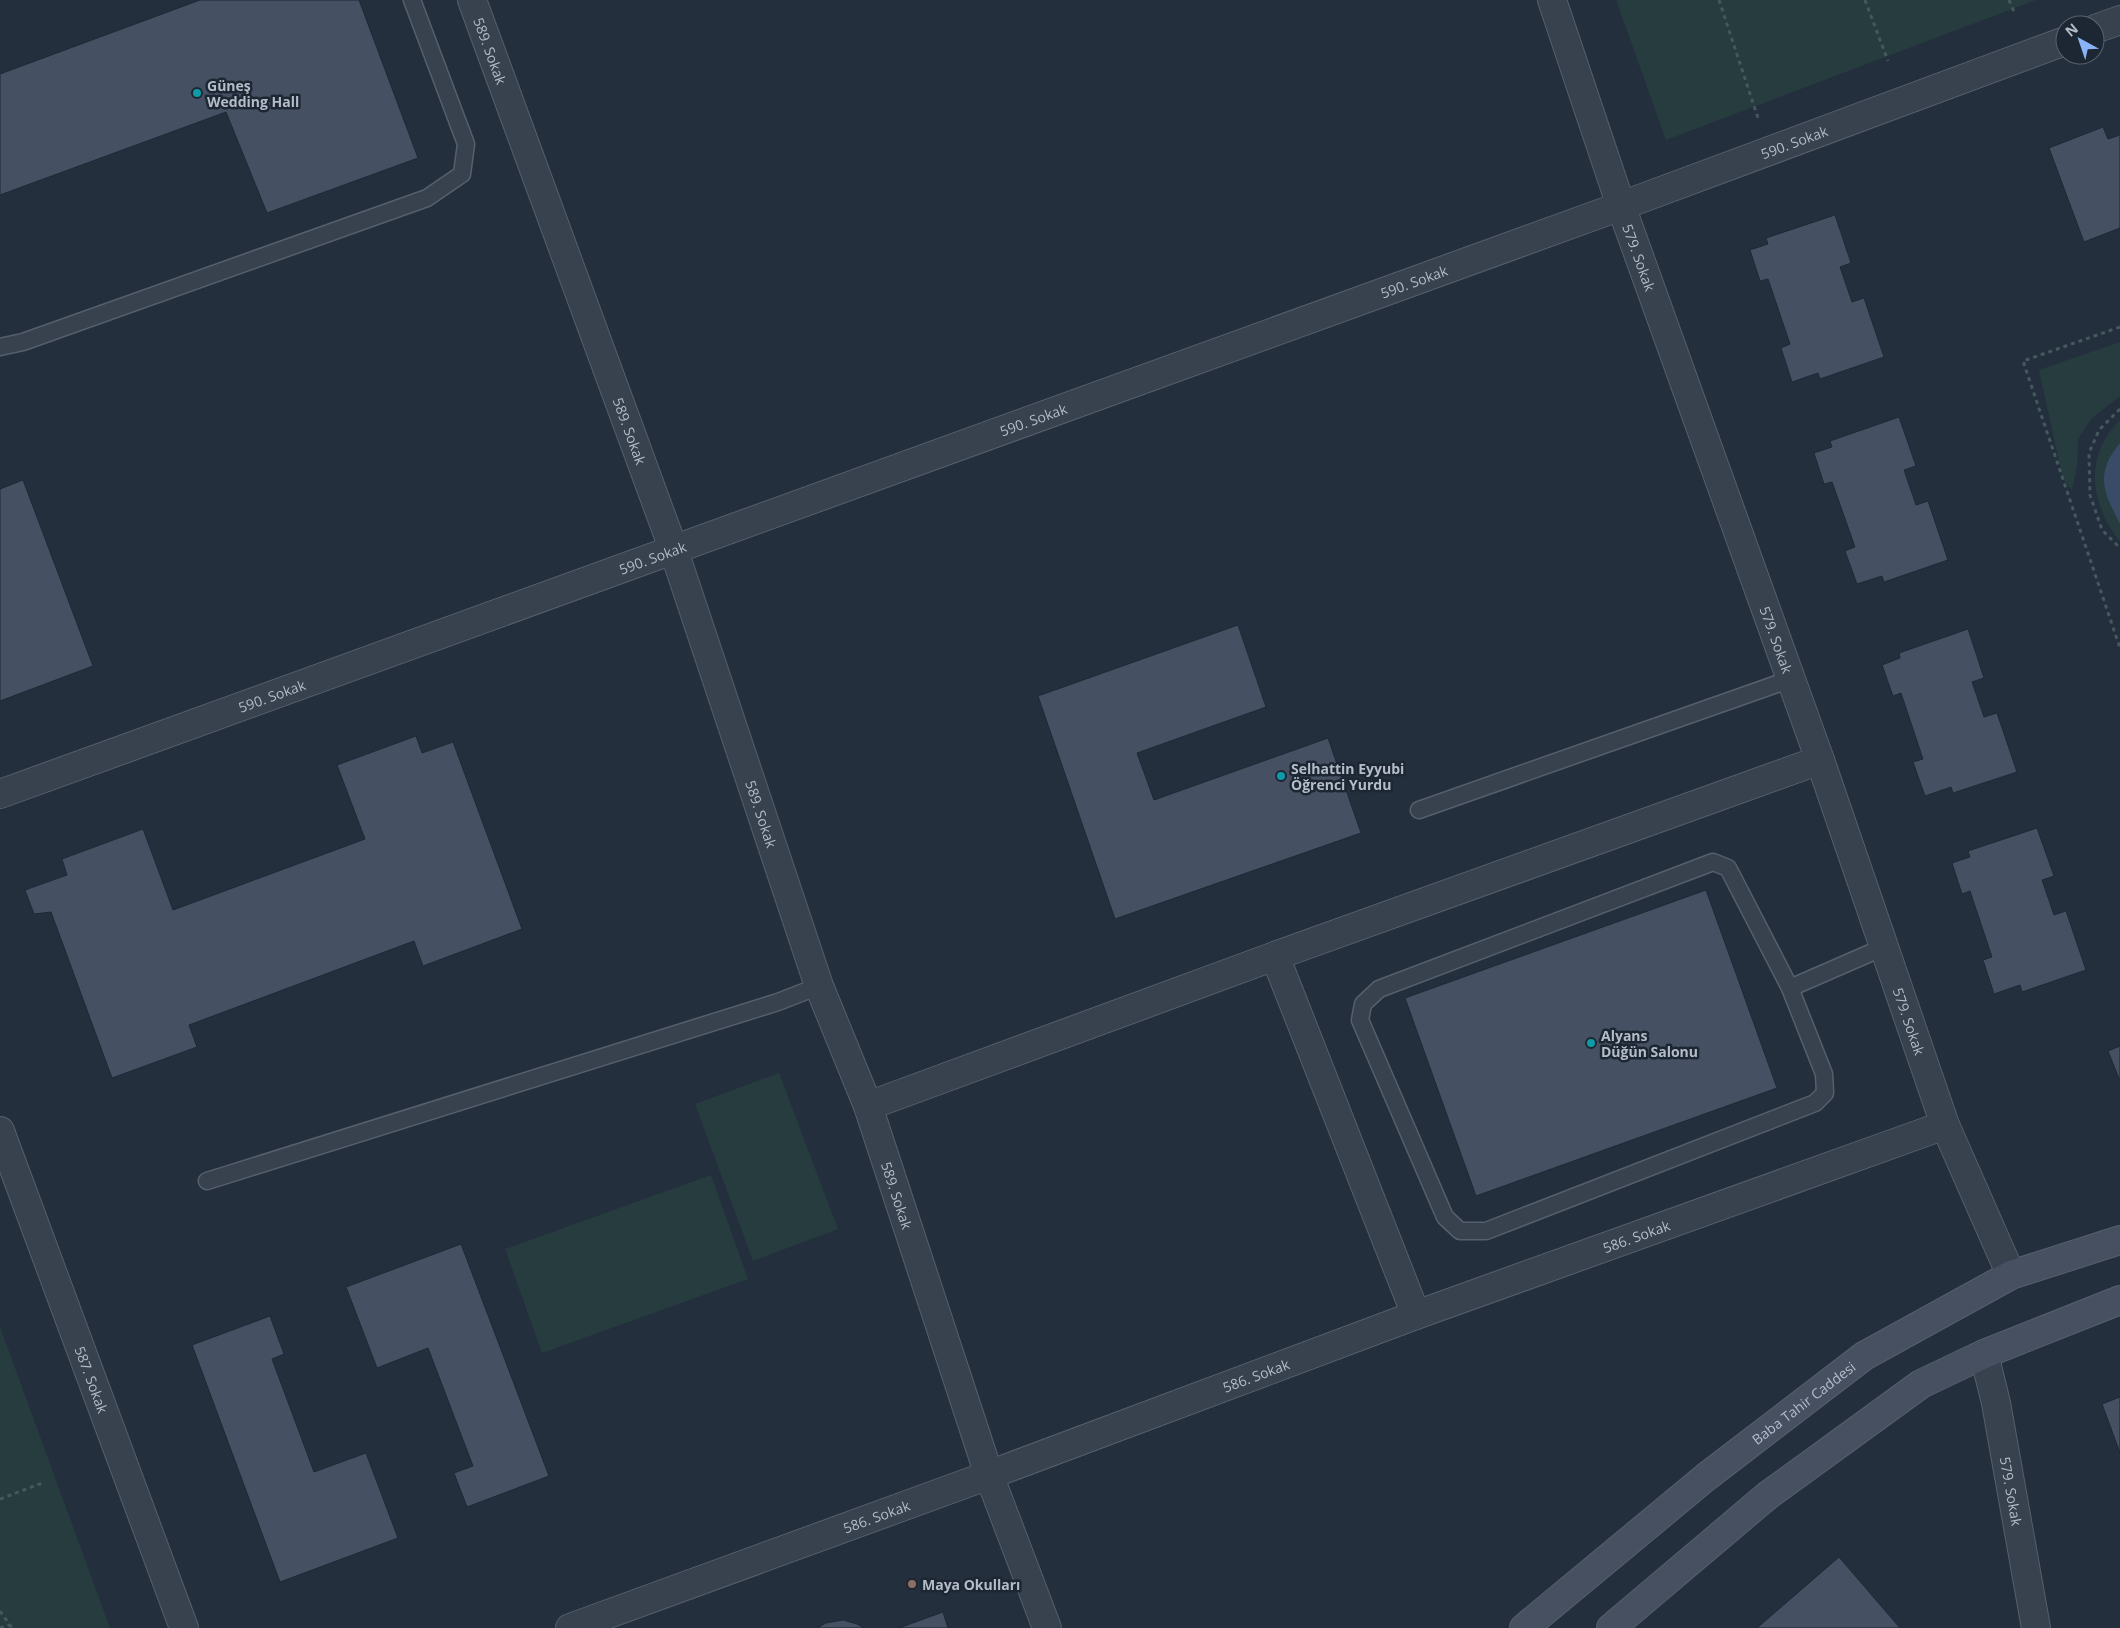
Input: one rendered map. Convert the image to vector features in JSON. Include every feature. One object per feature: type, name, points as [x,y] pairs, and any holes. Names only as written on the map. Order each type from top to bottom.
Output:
[{"type":"street","name":"589. Sokak","points":[[472,0],[674,548],[819,986],[868,1106],[989,1474],[1047,1628]]},
{"type":"street","name":"579. Sokak","points":[[1552,0],[1620,206],[1792,678],[1945,1125],[2011,1276]]},
{"type":"street","points":[[2105,25],[2120,20]]},
{"type":"street","name":"590. Sokak","points":[[0,794],[1620,206],[2055,45]]},
{"type":"street","points":[[868,1106],[1275,956],[1820,760]]},
{"type":"street","points":[[1275,956],[1416,1315]]},
{"type":"street","name":"586. Sokak","points":[[570,1628],[1416,1315],[1945,1125]]},
{"type":"street","name":"587. Sokak","points":[[0,1131],[184,1628]]},
{"type":"street","name":"Baba Tahir Caddesi","points":[[1524,1628],[1706,1477],[1864,1356],[2011,1276],[2120,1240]]},
{"type":"street","points":[[1611,1628],[1775,1491],[1921,1384],[1984,1354],[2120,1300]]},
{"type":"street","name":"579. Sokak","points":[[1984,1354],[1999,1421],[2036,1628]]},
{"type":"lane","points":[[0,347],[32,338],[427,198],[462,174],[466,144],[412,0]]},
{"type":"lane","points":[[1419,810],[1792,678]]},
{"type":"lane","points":[[1713,862],[1728,868],[1790,988],[1824,1074],[1825,1093],[1815,1103],[1486,1231],[1460,1231],[1445,1217],[1360,1020],[1362,1004],[1379,989],[1713,862]]},
{"type":"lane","points":[[1790,988],[1884,948]]},
{"type":"lane","points":[[207,1181],[778,1002],[819,986]]},
{"type":"path","points":[[1719,0],[1760,124]]},
{"type":"path","points":[[1865,0],[1888,61]]},
{"type":"path","points":[[2010,0],[2014,14]]},
{"type":"path","points":[[2120,327],[2023,361],[2120,648]]},
{"type":"path","points":[[2120,409],[2099,430],[2089,453],[2090,495],[2102,530],[2120,548]]},
{"type":"path","points":[[0,1499],[45,1482]]},
{"type":"path","points":[[0,1611],[10,1626],[0,1628]]},
{"type":"green space","points":[[1616,0],[2036,0],[1666,140]]},
{"type":"green space","points":[[2120,342],[2120,396],[2092,418],[2078,439],[2077,467],[2072,490],[2063,479],[2039,370]]},
{"type":"green space","points":[[2120,420],[2120,443],[2105,467],[2110,504],[2120,524],[2120,542],[2102,512],[2095,480],[2100,449],[2108,434]]},
{"type":"green space","points":[[779,1073],[838,1229],[753,1261],[695,1104]]},
{"type":"green space","points":[[711,1175],[748,1279],[542,1353],[505,1249]]},
{"type":"green space","points":[[0,1327],[110,1628],[0,1628]]},
{"type":"water","points":[[2120,443],[2120,524],[2106,493],[2104,474],[2112,454]]},
{"type":"building","name":"Güneş Wedding Hall","points":[[200,0],[359,0],[418,158],[267,213],[226,112],[0,195],[0,74]]},
{"type":"building","points":[[2103,127],[2108,139],[2120,135],[2120,228],[2084,242],[2049,148]]},
{"type":"building","points":[[1835,215],[1851,263],[1840,267],[1852,302],[1864,298],[1884,357],[1820,379],[1818,373],[1792,382],[1781,348],[1790,344],[1768,279],[1760,281],[1750,250],[1768,244],[1766,238]]},
{"type":"building","points":[[1899,417],[1916,466],[1904,470],[1916,505],[1928,501],[1948,560],[1884,582],[1882,576],[1857,584],[1845,551],[1855,547],[1832,482],[1824,484],[1814,453],[1832,447],[1830,441]]},
{"type":"building","points":[[23,480],[93,666],[0,701],[0,489]]},
{"type":"building","name":"Selhattin Eyyubi Öğrenci Yurdu","points":[[1238,625],[1266,707],[1137,753],[1154,800],[1328,738],[1361,833],[1115,919],[1038,696]]},
{"type":"building","points":[[1968,629],[1984,678],[1972,682],[1984,717],[1997,713],[2017,772],[1953,793],[1951,787],[1925,796],[1913,762],[1923,759],[1901,693],[1893,696],[1882,665],[1900,658],[1899,653]]},
{"type":"building","points":[[416,736],[422,753],[453,742],[522,929],[423,966],[414,941],[189,1025],[197,1047],[112,1078],[51,912],[34,914],[25,890],[67,875],[62,859],[143,829],[173,910],[365,839],[337,765]]},
{"type":"building","points":[[2037,828],[2054,876],[2042,880],[2054,915],[2066,911],[2086,970],[2022,992],[2020,985],[1994,994],[1983,960],[1992,957],[1970,891],[1962,894],[1952,863],[1970,857],[1968,851]]},
{"type":"building","name":"Alyans Düğün Salonu","points":[[1706,890],[1777,1088],[1476,1196],[1405,998]]},
{"type":"building","points":[[2120,1046],[2120,1081],[2108,1051]]},
{"type":"building","points":[[461,1244],[549,1476],[467,1507],[454,1473],[473,1466],[428,1348],[377,1368],[346,1287]]},
{"type":"building","points":[[270,1316],[284,1354],[272,1359],[314,1472],[366,1453],[398,1538],[280,1582],[192,1345]]},
{"type":"building","points":[[2120,1397],[2120,1453],[2102,1404]]},
{"type":"building","points":[[1839,1557],[1900,1628],[1757,1628]]},
{"type":"building","points":[[943,1612],[948,1628],[899,1628]]},
{"type":"building","points":[[843,1620],[864,1628],[817,1628],[826,1623]]},
{"type":"place","name":"Güneş Wedding Hall","points":[[197,93]]},
{"type":"place","name":"Selhattin Eyyubi Öğrenci Yurdu","points":[[1281,776]]},
{"type":"place","name":"Alyans Düğün Salonu","points":[[1591,1043]]},
{"type":"place","name":"Maya Okulları","points":[[912,1584]]}]
